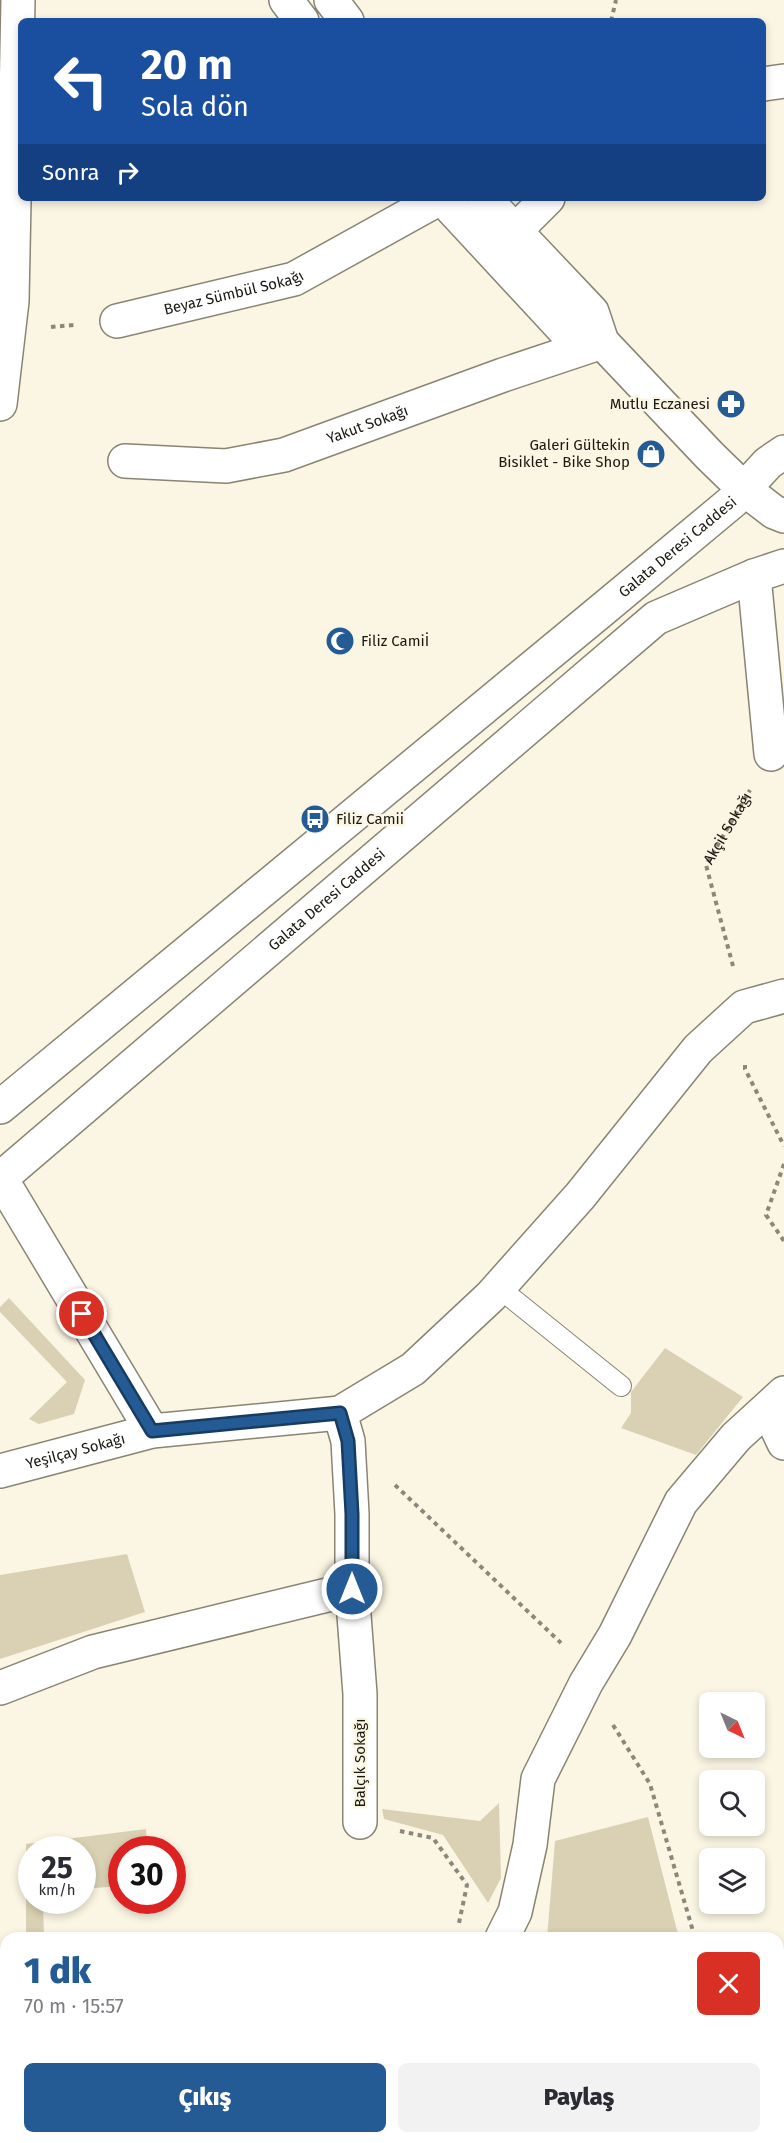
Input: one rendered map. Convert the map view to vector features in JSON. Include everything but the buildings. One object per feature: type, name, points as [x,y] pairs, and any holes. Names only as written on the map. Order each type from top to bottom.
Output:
[{"type":"street","points":[[0,404],[7,309],[8,88],[18,0]]},
{"type":"street","points":[[286,0],[300,18]]},
{"type":"street","points":[[331,0],[344,18]]},
{"type":"street","points":[[766,84],[784,81]]},
{"type":"street","name":"Beyaz Sümbül Sokağı","points":[[117,321],[294,279],[436,201]]},
{"type":"street","points":[[444,201],[568,334],[602,342]]},
{"type":"street","points":[[487,201],[592,312],[602,342],[744,489],[774,512],[784,516]]},
{"type":"street","points":[[515,231],[545,201]]},
{"type":"street","name":"Yakut Sokağı","points":[[125,461],[226,466],[284,455],[503,375],[602,342]]},
{"type":"street","name":"Galata Deresi Caddesi","points":[[0,1107],[733,501],[768,463],[784,452]]},
{"type":"street","points":[[769,571],[771,754]]},
{"type":"street","name":"Galata Deresi Caddesi","points":[[0,1178],[656,618],[769,571]]},
{"type":"street","points":[[340,1413],[413,1369],[491,1296],[580,1196],[698,1049],[744,1007],[784,996]]},
{"type":"street","points":[[0,1178],[152,1431]]},
{"type":"street","points":[[776,1401],[784,1443]]},
{"type":"street","points":[[505,1932],[515,1912],[530,1845],[538,1779],[586,1683],[615,1635],[681,1502],[736,1437],[776,1401]]},
{"type":"street","name":"Yeşilçay Sokağı","points":[[0,1471],[152,1431],[340,1413]]},
{"type":"street","name":"Balçık Sokağı","points":[[340,1413],[348,1441],[352,1514],[352,1589],[360,1694],[360,1822]]},
{"type":"street","points":[[0,1688],[93,1652],[352,1589]]},
{"type":"lane","points":[[498,1287],[621,1386]]},
{"type":"path","points":[[612,18],[615,0]]},
{"type":"path","points":[[7,309],[117,321]]},
{"type":"path","name":"Akçil Sokağı","points":[[771,754],[706,865],[744,1007],[745,1069],[784,1146]]},
{"type":"path","points":[[784,1164],[766,1215],[784,1241]]},
{"type":"path","name":"Balçık Sokağı","points":[[360,1822],[433,1838],[467,1885],[458,1930]]},
{"type":"shaded area","points":[[9,1298],[85,1380],[74,1414],[39,1424],[29,1419],[67,1382],[0,1312],[0,1307]]},
{"type":"shaded area","points":[[665,1348],[743,1397],[696,1455],[621,1428],[631,1413],[631,1392]]},
{"type":"shaded area","points":[[127,1554],[145,1612],[0,1659],[0,1575]]},
{"type":"shaded area","points":[[499,1803],[501,1878],[488,1903],[443,1835],[384,1819],[382,1809],[480,1821]]},
{"type":"shaded area","points":[[648,1817],[677,1932],[547,1932],[555,1841]]},
{"type":"shaded area","points":[[146,1829],[146,1836],[108,1836],[108,1887],[96,1888],[96,1836],[90,1836]]},
{"type":"shaded area","points":[[26,1914],[43,1914],[44,1932],[26,1932]]},
{"type":"place","name":"Mutlu Eczanesi","points":[[731,404]]},
{"type":"place","name":"Galeri Gültekin Bisiklet - Bike Shop","points":[[651,454]]},
{"type":"place","name":"Filiz Camiİ","points":[[340,641]]},
{"type":"place","name":"Filiz Camii","points":[[315,819]]},
{"type":"route","points":[[82,1314],[152,1431],[340,1413],[348,1441],[352,1514],[352,1589]]}]
